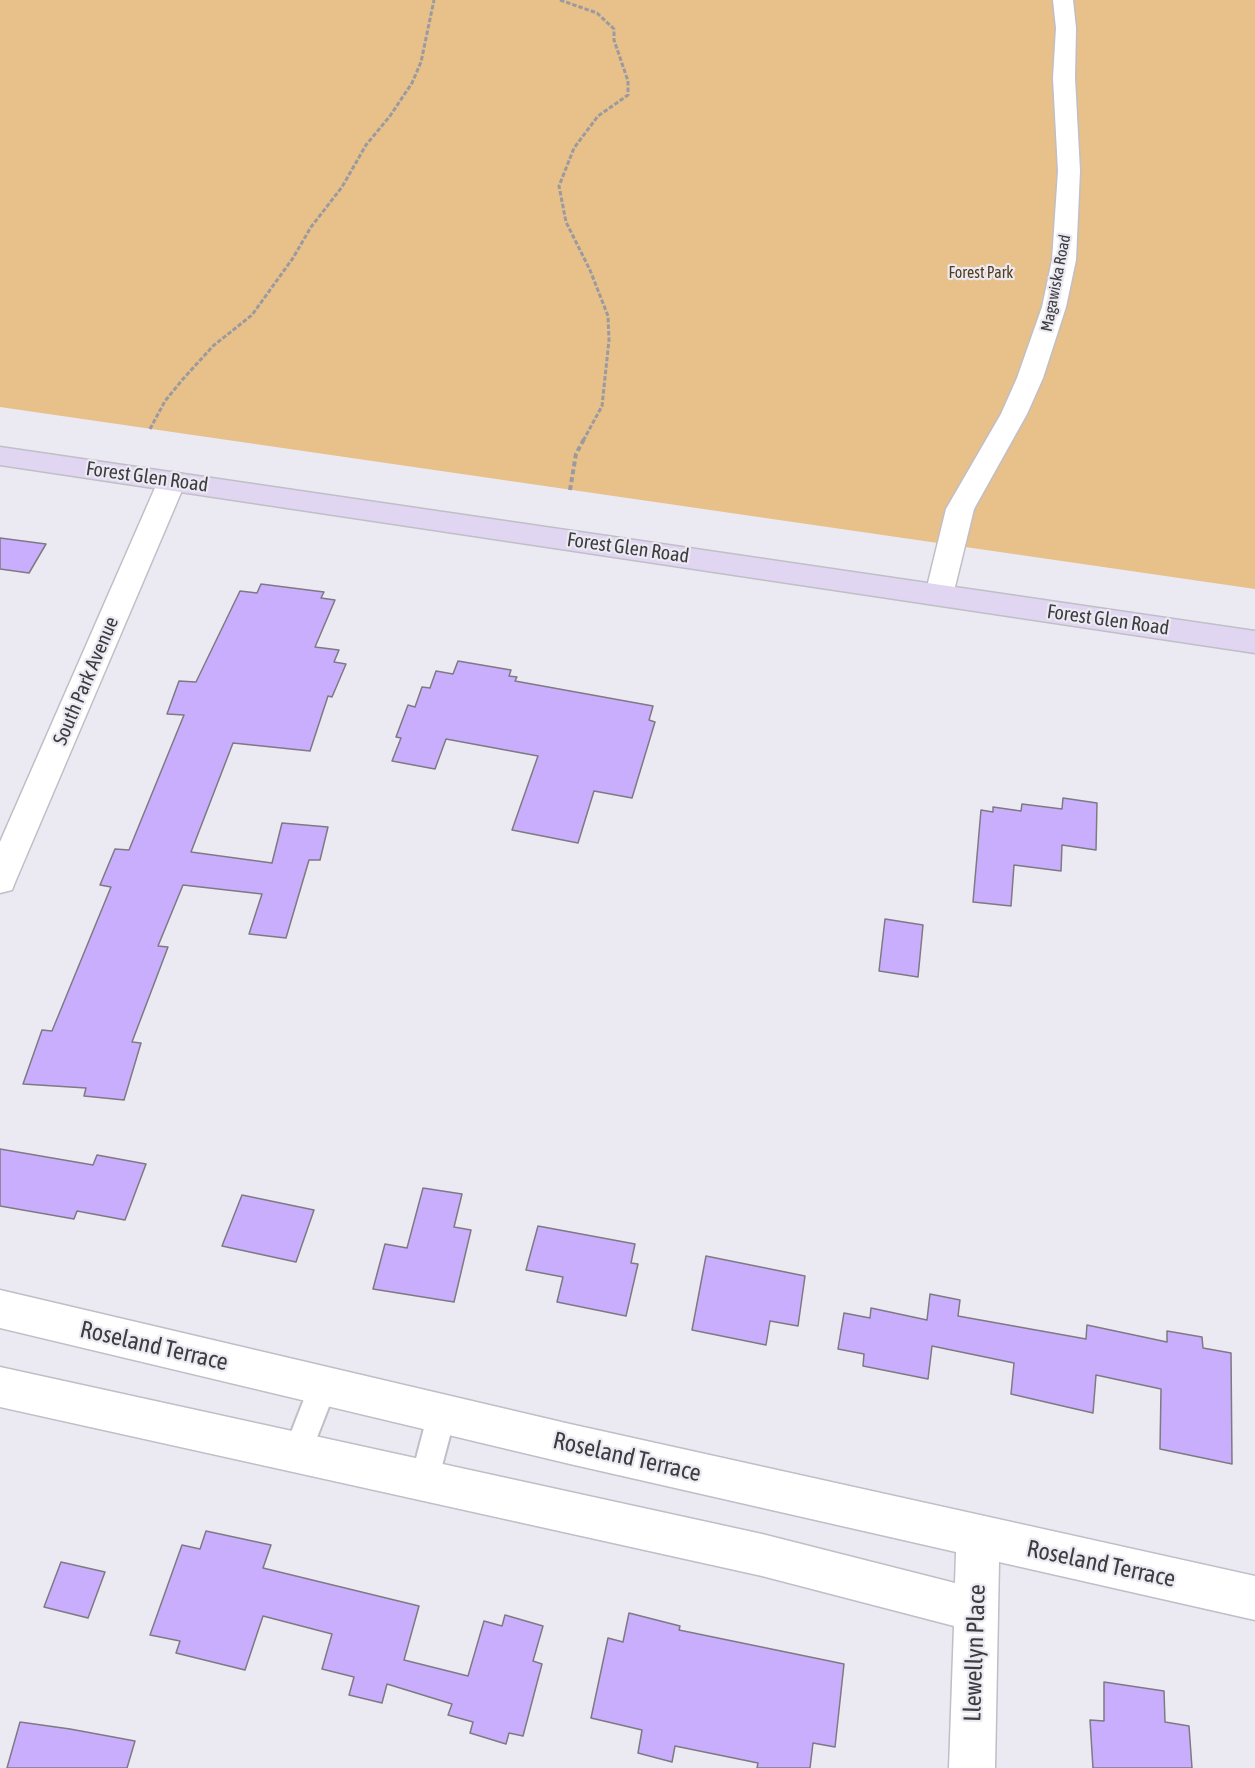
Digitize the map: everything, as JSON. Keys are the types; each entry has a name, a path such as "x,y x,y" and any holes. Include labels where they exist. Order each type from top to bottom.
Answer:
{"street":[{"name":"Magawiska Road","path":"939,596 960,509 1014,414 1030,378 1054,308 1064,260 1069,182 1064,78 1066,28 1063,0"},
{"name":"Forest Glen Road","path":"0,456 1255,642"},
{"name":"South Park Avenue","path":"0,880 172,481"},
{"name":"Roseland Terrace","path":"0,1309 978,1537 1255,1598"},
{"path":"0,1387 762,1555 976,1610"},
{"name":"Llewellyn Place","path":"972,1768 978,1537"}],"lane":[{"path":"297,1453 323,1386"},
{"path":"424,1481 442,1413"}],"path":[{"path":"150,429 165,401 183,379 213,346 252,315 293,258 311,226 342,187 366,145 390,116 412,83 421,62 434,0"},
{"path":"560,0 597,13 614,29 614,40 628,81 628,95 598,116 574,148 559,186 566,222 590,270 608,316 609,340 603,406 576,454 570,490"}],"green space":[{"name":"Forest Park","path":"0,0 1255,0 1255,589 0,407"}],"building":[{"path":"0,538 46,544 29,573 0,569"},
{"path":"261,584 324,592 321,598 335,600 315,647 339,650 334,662 346,664 332,697 328,696 310,751 233,743 191,852 272,863 282,823 328,827 320,860 309,860 286,938 249,934 262,894 183,885 158,946 168,947 132,1042 141,1043 124,1100 84,1096 86,1088 23,1084 42,1030 52,1031 111,887 100,885 115,849 129,850 184,715 167,714 179,681 196,682 240,591 257,593"},
{"path":"458,661 511,670 509,676 517,677 515,681 653,706 649,720 655,722 632,798 594,791 578,843 512,830 538,756 446,739 435,769 392,761 401,738 396,737 408,705 415,707 422,687 430,688 436,671 453,674"},
{"path":"1063,798 1097,803 1096,850 1062,845 1061,871 1014,865 1011,906 973,902 981,810 993,812 993,807 1021,811 1022,804 1062,809"},
{"path":"885,919 923,925 918,977 879,971"},
{"path":"0,1149 93,1165 97,1155 146,1164 125,1220 77,1211 74,1219 0,1206"},
{"path":"423,1188 462,1194 454,1227 471,1230 454,1302 373,1289 385,1244 407,1248"},
{"path":"242,1195 314,1210 296,1262 222,1246"},
{"path":"538,1226 635,1244 631,1263 638,1264 626,1316 557,1302 563,1277 526,1270"},
{"path":"706,1256 805,1276 798,1326 770,1321 766,1345 692,1330"},
{"path":"930,1294 960,1300 958,1316 1086,1339 1087,1325 1167,1342 1167,1331 1202,1337 1203,1348 1231,1353 1232,1464 1160,1449 1161,1389 1096,1375 1093,1413 1011,1394 1014,1363 932,1346 928,1379 863,1366 864,1354 838,1349 844,1313 870,1318 871,1308 927,1320"},
{"path":"206,1531 271,1545 263,1568 419,1606 404,1660 468,1676 484,1621 502,1626 505,1615 543,1626 533,1661 542,1664 523,1736 509,1733 506,1744 470,1733 473,1722 448,1715 452,1704 387,1684 382,1703 349,1695 354,1677 322,1669 332,1634 263,1616 245,1670 176,1653 180,1641 150,1635 182,1545 200,1549"},
{"path":"61,1562 105,1572 88,1618 44,1607"},
{"path":"629,1613 680,1626 679,1630 844,1664 835,1747 813,1743 810,1768 757,1768 758,1763 675,1746 672,1762 638,1753 642,1730 591,1718 608,1638 623,1642"},
{"path":"1104,1682 1164,1691 1165,1722 1189,1726 1192,1768 1093,1768 1090,1720 1104,1721"},
{"path":"20,1722 135,1741 127,1768 7,1768"}]}
